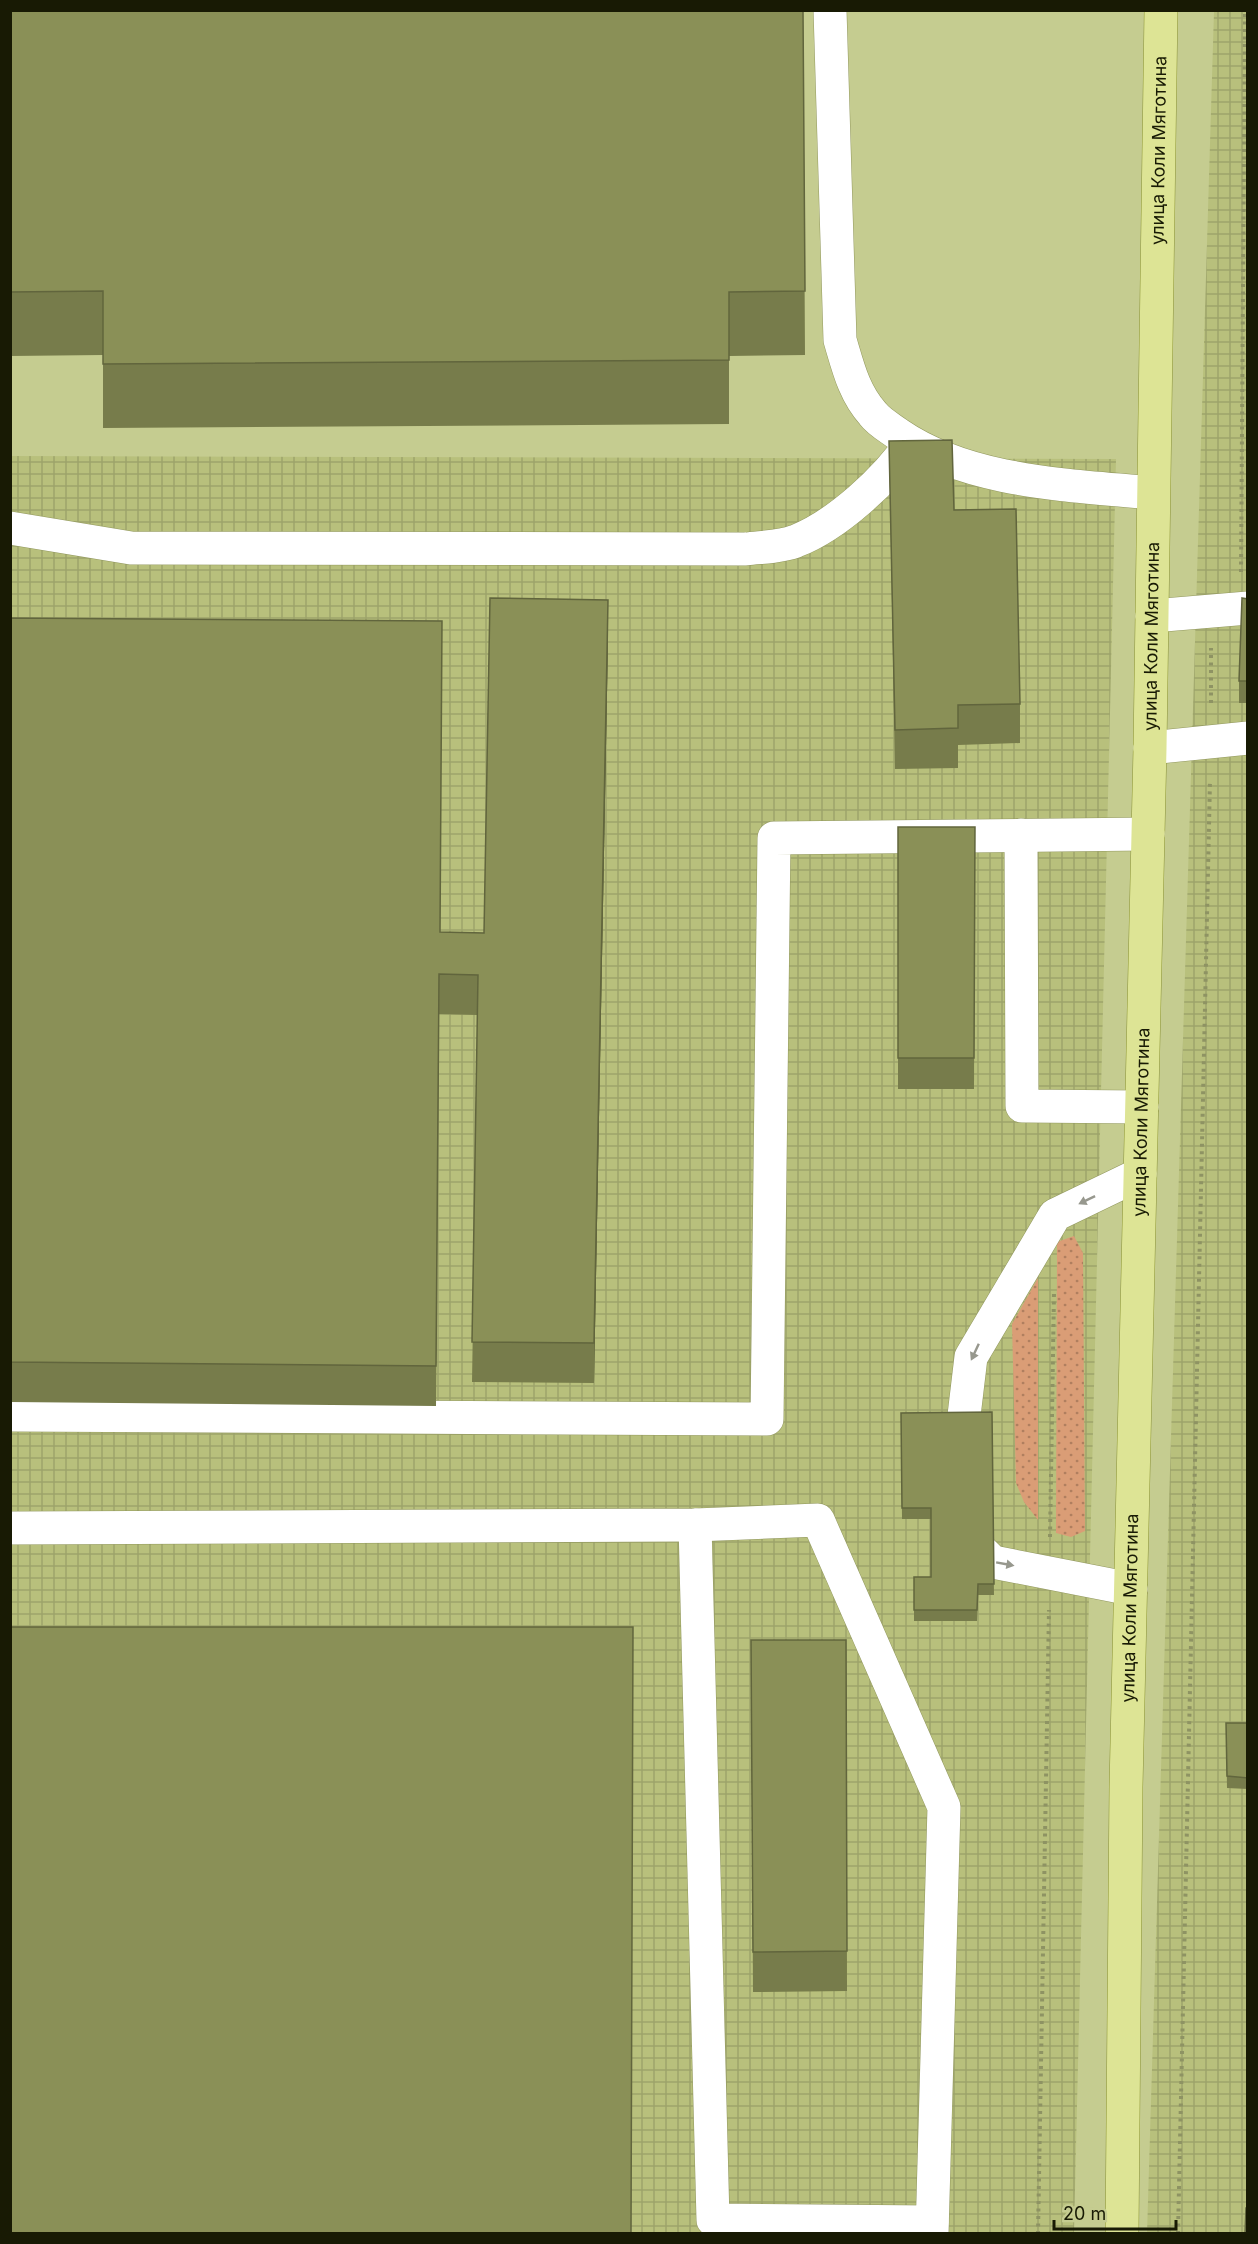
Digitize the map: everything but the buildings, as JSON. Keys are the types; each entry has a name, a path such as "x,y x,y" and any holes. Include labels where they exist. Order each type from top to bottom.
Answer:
{"main road":[{"name":"улица Коли Мяготина","path":"1122,2234 1126,1787 1150,748 1161,10"}],"lane":[{"path":"830,10 840,340 854,387 873,415 912,443 941,457 981,470 1045,483 1153,493"},
{"path":"10,528 131,548 746,549 795,542 836,518 898,463 912,443"},
{"path":"1152,616 1233,609"},
{"path":"1150,748 1248,738"},
{"path":"10,1415 767,1419 774,838 1148,834"},
{"path":"1021,835 1022,1106 1142,1107"},
{"path":"1131,1589 993,1562 961,1531 963,1424 971,1357 1055,1215 1140,1174"},
{"path":"10,1528 695,1525 818,1520 944,1807 932,2228 784,2227 713,2220 695,1525"}],"path":[{"path":"1178,2234 1211,741 1233,609 1245,10"},
{"path":"1038,2234 1054,1287"}],"shaded area":[{"path":"1247,10 1248,2233 1147,2234 1214,11"},
{"path":"11,456 1116,459 1074,2233 11,2234"},
{"path":"1074,1236 1083,1253 1085,1531 1071,1537 1056,1533 1057,1242"},
{"path":"1038,1278 1038,1520 1024,1502 1016,1483 1012,1324"}]}
